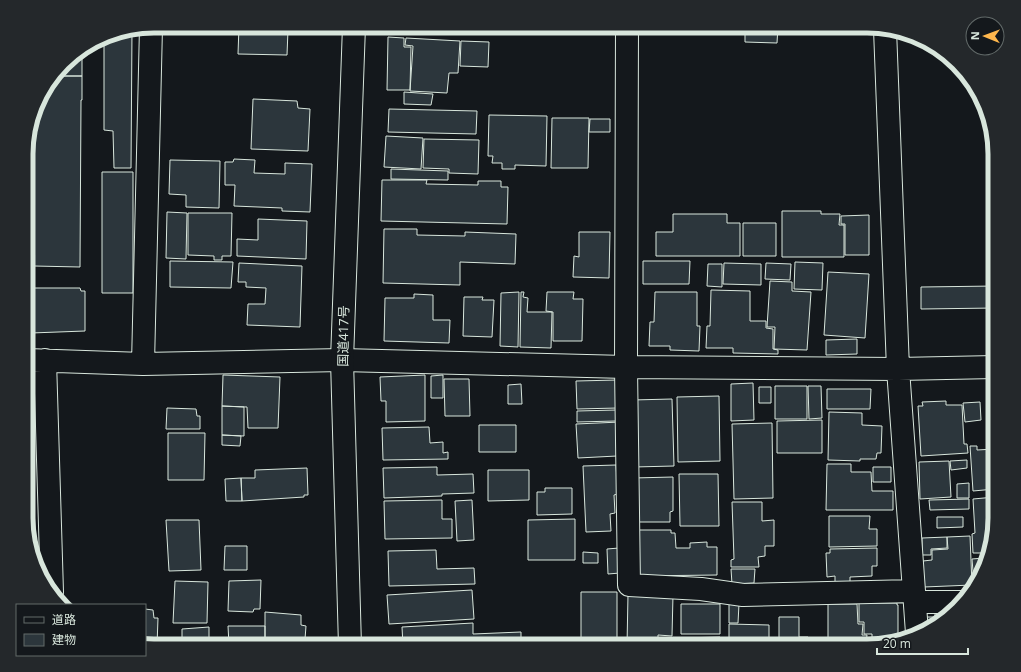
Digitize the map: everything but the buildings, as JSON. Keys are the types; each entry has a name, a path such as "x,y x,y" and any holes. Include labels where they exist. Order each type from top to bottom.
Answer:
{"main road":[{"path":"143,364 151,33"},
{"name":"国道417号","path":"350,639 342,360 354,33"},
{"path":"627,33 626,367 628,585 701,589 743,595 915,597 955,601"},
{"path":"885,34 898,368 917,628"},
{"path":"51,582 36,360 143,364 342,360 626,367 988,367"}]}
